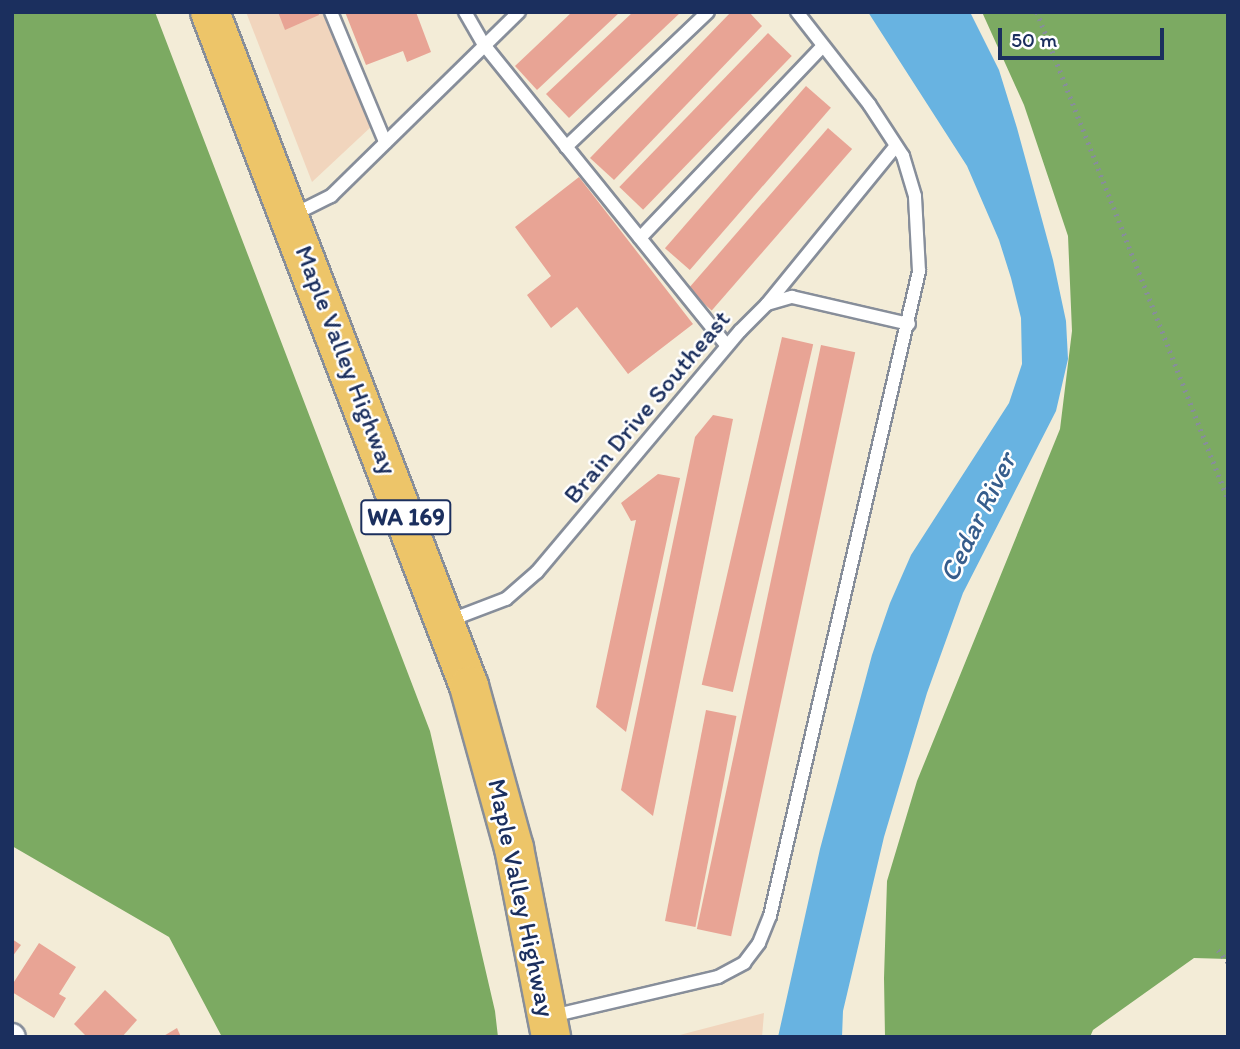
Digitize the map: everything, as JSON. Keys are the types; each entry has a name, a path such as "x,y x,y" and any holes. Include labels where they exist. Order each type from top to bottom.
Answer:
{"main road":[{"name":"Maple Valley Highway","path":"210,12 446,622 496,779 550,1027"}],"lane":[{"path":"331,12 385,142"},
{"path":"465,12 485,46 727,346"},
{"path":"291,217 331,196 519,12"},
{"path":"566,147 708,12"},
{"path":"550,1027 718,976 744,963 759,943 770,916 909,324 919,271 916,208 903,156 869,104 797,12"},
{"path":"640,238 823,46"},
{"path":"767,304 896,146"},
{"name":"Brain Drive Southeast","path":"446,622 506,599 537,572 727,346 767,304 792,297 909,324"}],"path":[{"path":"1037,12 1228,499"},
{"path":"1218,950 1228,962"}],"shaded area":[{"path":"246,12 326,12 373,125 312,182"},
{"path":"764,1013 762,1037 672,1037"}],"green space":[{"path":"12,12 155,12 430,731 495,1011 498,1037 222,1037 169,937 12,846"},
{"path":"982,12 1228,12 1228,959 1194,958 1093,1030 1090,1037 885,1037 887,881 917,781 1060,429 1072,331 1068,236 1024,105"}],"water":[{"name":"Cedar River","path":"868,12 970,12 999,70 1017,128 1053,260 1066,321 1068,359 1056,411 963,593 927,693 884,837 843,1011 842,1037 778,1037 820,849 872,655 890,603 911,555 1009,403 1022,364 1021,318 1011,278 999,240 967,166"}],"building":[{"path":"278,12 318,12 319,15 285,30"},
{"path":"345,12 416,12 431,52 407,62 403,51 366,65"},
{"path":"572,12 620,12 537,90 515,66"},
{"path":"633,12 681,12 569,118 546,94"},
{"path":"731,12 749,12 762,26 614,180 590,158"},
{"path":"768,33 792,56 643,210 619,187"},
{"path":"806,86 831,108 690,270 665,248"},
{"path":"828,128 852,149 712,311 688,290"},
{"path":"579,177 693,324 628,374 577,307 551,328 527,295 551,276 515,227"},
{"path":"782,337 813,344 733,692 702,685"},
{"path":"821,345 855,352 731,936 697,929"},
{"path":"713,415 733,419 653,816 621,790 695,437"},
{"path":"658,474 680,478 626,732 596,707 636,520 631,521 621,503"},
{"path":"706,710 736,716 695,927 665,921"},
{"path":"12,939 21,945 12,957"},
{"path":"39,943 76,967 59,994 66,998 54,1018 12,992 12,985"},
{"path":"105,990 137,1020 122,1037 87,1037 74,1024"},
{"path":"177,1028 181,1037 162,1037"}]}
